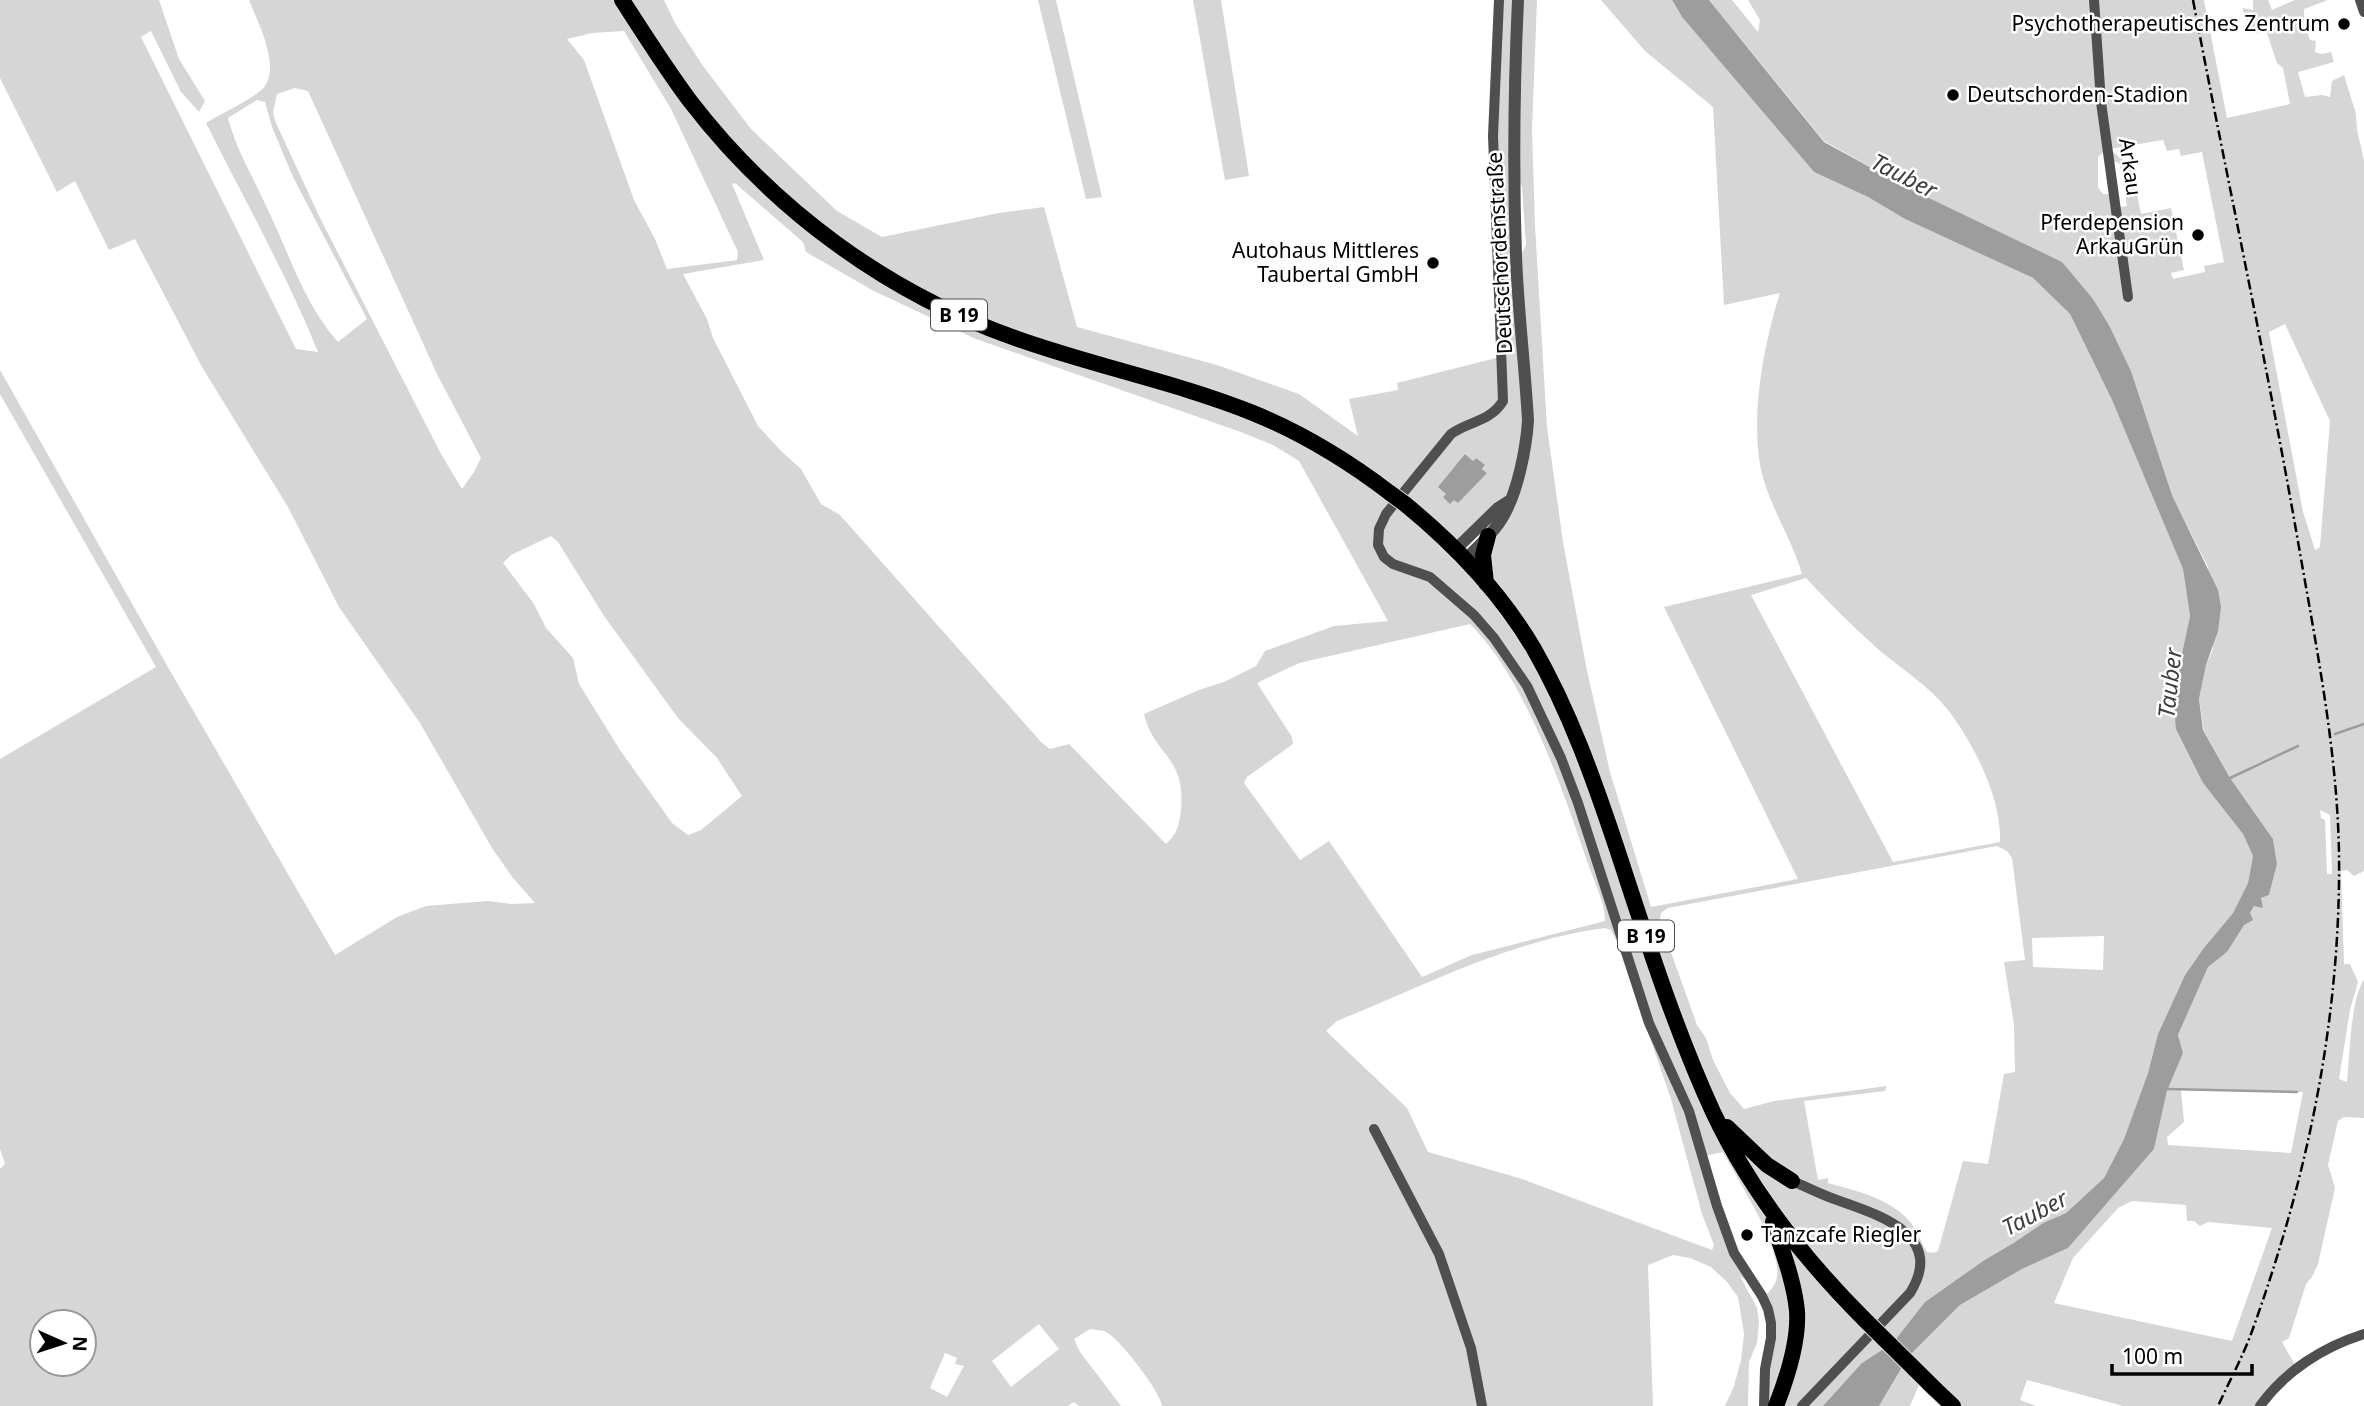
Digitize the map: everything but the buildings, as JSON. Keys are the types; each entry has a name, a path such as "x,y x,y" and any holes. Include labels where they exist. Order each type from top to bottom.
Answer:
{"main road":[{"name":"B 19","path":"622,0 690,100 746,166 815,228 863,262 942,308 1013,338 1252,413 1298,433 1405,504 1460,555 1514,618 1533,648 1571,723 1668,1000 1714,1114 1769,1209 1814,1267 1953,1406"},
{"path":"1486,583 1483,555 1488,536"},
{"path":"1714,1114 1767,1165 1792,1181"},
{"path":"1769,1209 1790,1272 1797,1312 1795,1336 1784,1385 1776,1406"}],"street":[{"path":"1499,0 1493,136 1503,401 1496,412 1484,420 1451,434 1386,514 1379,529 1378,545 1384,557 1394,564 1430,577 1474,615 1511,661 1543,715 1578,803 1649,1023 1689,1111 1734,1253 1762,1296 1771,1324 1765,1369 1764,1406"},
{"name":"Deutschordenstraße","path":"1460,555 1488,536 1505,515 1525,454 1528,421 1516,264 1514,185 1518,0"},
{"name":"Arkau","path":"2094,0 2101,103 2129,296"},
{"path":"2360,0 2364,12"},
{"path":"1460,555 1498,508 1509,501"},
{"path":"1374,1129 1444,1266 1471,1348 1482,1406"},
{"path":"1792,1181 1881,1215 1896,1224 1914,1244 1919,1260 1916,1283 1910,1293 1802,1406"},
{"path":"2260,1406 2273,1388 2294,1370 2342,1341 2364,1334"}],"shaded area":[{"path":"0,0 159,0 179,59 205,101 199,112 181,92 151,31 141,37 296,349 318,352 279,265 206,123 259,92 270,73 270,61 263,34 249,0 664,0 675,23 703,66 751,129 837,211 882,237 999,213 1044,207 1077,327 1217,365 1299,394 1358,436 1349,399 1398,390 1397,383 1500,357 1493,136 1499,0 1537,0 1532,130 1547,427 1563,542 1586,666 1610,772 1651,907 1798,879 1664,607 1802,574 1765,484 1757,439 1759,388 1780,293 1724,305 1713,107 1645,51 1601,0 1672,0 1682,17 1814,172 1868,197 1905,219 2033,278 2070,314 2112,400 2183,569 2190,616 2173,696 2203,783 2243,834 2253,856 2248,883 2233,913 2185,975 2158,1034 2148,1073 2124,1139 2104,1178 2066,1213 2043,1223 1925,1302 1859,1406 1764,1406 1771,1338 1766,1295 1776,1280 1777,1264 1766,1231 1723,1152 1704,1156 1734,1253 1758,1289 1740,1276 1757,1308 1759,1322 1757,1343 1749,1362 1748,1406 1725,1406 1741,1360 1744,1334 1738,1297 1711,1267 1690,1258 1673,1255 1648,1265 1653,1406 1162,1406 1147,1378 1120,1344 1106,1332 1090,1329 1074,1339 1080,1352 1121,1406 1079,1406 1074,1402 1068,1406 0,1406 0,1169 5,1164 0,1149 0,759 156,667 0,394 0,370 335,955 397,917 426,906 488,901 535,903 492,848 420,723 339,607 288,507 202,367 135,239 109,250 75,181 57,192 0,78","holes":["624,31 671,109 738,252 737,260 667,269 655,239 634,200 584,60 567,39 592,33","295,88 308,91 437,374 481,458 462,489 441,454 320,218 273,113 277,94","257,100 265,102 272,127 293,177 367,319 338,342 306,295 228,118","1515,171 1522,187 1526,245 1517,263","735,183 803,242 806,252 872,290 976,339 1273,445 1299,461 1388,621 1334,626 1265,651 1256,666 1224,682 1144,714 1155,739 1179,778 1181,810 1175,833 1166,844 1069,744 1050,749 1041,742 840,515 821,504 801,469 758,426 683,274 764,260 732,184","1465,454 1473,461 1475,458 1485,466 1482,469 1487,473 1450,503 1447,494","1509,503 1483,563 1455,549","551,536 558,542 604,616 678,718 717,758 742,796 701,830 688,835 672,823 620,750 579,684 573,658 546,628 534,604 503,563 511,555","1806,578 1869,641 1932,693 1958,724 1976,755 1996,808 2000,842 1893,862 1751,595","1470,624 1509,674 1541,737 1599,892 1605,921 1472,955 1422,977 1329,841 1300,860 1244,783 1247,777 1293,744 1292,737 1257,683 1299,663","1997,846 2007,851 2012,858 2025,960 2004,962 2014,1025 2015,1072 2004,1074 1988,1164 1963,1161 1938,1251 1927,1252 1911,1223 1884,1202 1828,1183 1828,1178 1818,1180 1804,1101 1885,1091 1887,1086 1774,1101 1744,1109 1730,1093 1713,1060 1706,1038 1697,1025 1667,941 1660,919 1661,913 1668,908","1605,928 1611,930 1671,1099 1702,1214 1714,1245 1712,1250 1519,1178 1428,1152 1407,1108 1326,1031 1337,1021 1435,979 1535,943 1569,934","2104,936 2103,970 2033,967 2032,938","1039,1324 1059,1349 1011,1387 992,1361","945,1353 957,1358 955,1364 964,1366 947,1397 930,1388"]},
{"path":"1038,0 1056,0 1102,197 1086,199"},
{"path":"1193,0 1221,0 1249,176 1225,180"},
{"path":"1672,0 1709,0 1824,142 1910,189 2062,262 2093,299 2131,371 2172,495 2218,590 2221,607 2218,631 2206,665 2199,699 2203,730 2230,778 2273,839 2277,864 2269,895 2261,898 2263,908 2254,906 2250,913 2253,920 2244,925 2227,952 2208,967 2178,1035 2183,1053 2167,1091 2154,1149 2068,1248 2022,1269 1960,1305 1908,1357 1879,1406 1823,1406 1862,1363 1893,1343 1925,1302 2043,1223 2066,1213 2104,1178 2124,1139 2148,1073 2158,1034 2185,975 2233,913 2248,883 2253,856 2243,834 2203,783 2176,729 2173,696 2190,616 2183,569 2112,400 2070,314 2033,278 1905,219 1868,197 1814,172 1682,17"},
{"path":"1709,0 1732,0 1758,32 1760,20 1748,0 2204,0 2227,118 2290,104 2283,68 2277,63 2266,30 2255,34 2251,31 2242,8 2253,10 2253,0 2268,0 2272,10 2295,0 2328,0 2304,9 2304,23 2310,40 2316,41 2315,52 2331,52 2334,62 2298,72 2305,97 2330,97 2332,81 2344,75 2356,114 2364,160 2364,871 2354,876 2347,870 2341,871 2344,964 2350,964 2358,982 2350,1010 2339,1079 2347,1082 2353,1014 2364,979 2364,1118 2344,1117 2338,1121 2328,1165 2335,1188 2318,1264 2306,1284 2289,1338 2282,1342 2297,1368 2260,1406 2123,1406 2027,1380 2020,1400 2036,1406 1953,1406 1934,1388 1929,1372 1919,1385 1910,1406 1879,1406 1908,1357 1960,1305 2022,1269 2068,1248 2154,1149 2167,1091 2183,1053 2178,1035 2208,967 2227,952 2254,906 2261,898 2269,895 2277,864 2273,839 2230,778 2204,731 2199,699 2206,665 2213,649 2208,567 2172,495 2131,371 2110,327 1910,189 1824,141","holes":["2163,140 2167,151 2179,149 2181,156 2202,152 2224,262 2204,266 2205,272 2173,279 2171,273 2184,270 2171,208 2141,214 2131,166 2109,149","2107,149 2109,159 2120,164 2127,206 2116,208 2110,194 2103,194 2098,187 2098,157","2285,324 2330,421 2320,547 2315,550 2303,512 2269,332","2320,810 2330,815 2332,874 2327,874 2325,820 2321,818","2181,1090 2303,1092 2291,1153 2168,1145 2167,1137 2184,1122","2132,1201 2186,1205 2187,1221 2194,1221 2200,1226 2208,1222 2272,1228 2232,1341 2054,1303 2073,1258 2118,1208"]},
{"path":"1465,454 1473,461 1476,458 1485,465 1482,469 1487,473 1458,503 1454,500 1450,504 1443,497 1446,494 1438,487"}],"waterway":[{"path":"2335,734 2364,724"},
{"path":"2228,779 2298,746"},
{"path":"2168,1089 2297,1092"}],"railway":[{"path":"2193,0 2275,414 2314,635 2333,758 2339,840 2337,940 2332,998 2314,1112 2302,1168 2270,1279 2247,1343 2218,1406"}],"place":[{"name":"Psychotherapeutisches Zentrum","path":"2344,24"},
{"name":"Deutschorden-Stadion","path":"1953,95"},
{"name":"Pferdepension ArkauGrün","path":"2198,235"},
{"name":"Autohaus Mittleres Taubertal GmbH","path":"1433,263"},
{"name":"Tanzcafe Riegler","path":"1747,1235"}],"water label":[{"name":"Tauber","path":"1904,176"},
{"name":"Tauber","path":"2170,683"},
{"name":"Tauber","path":"2035,1213"}]}
